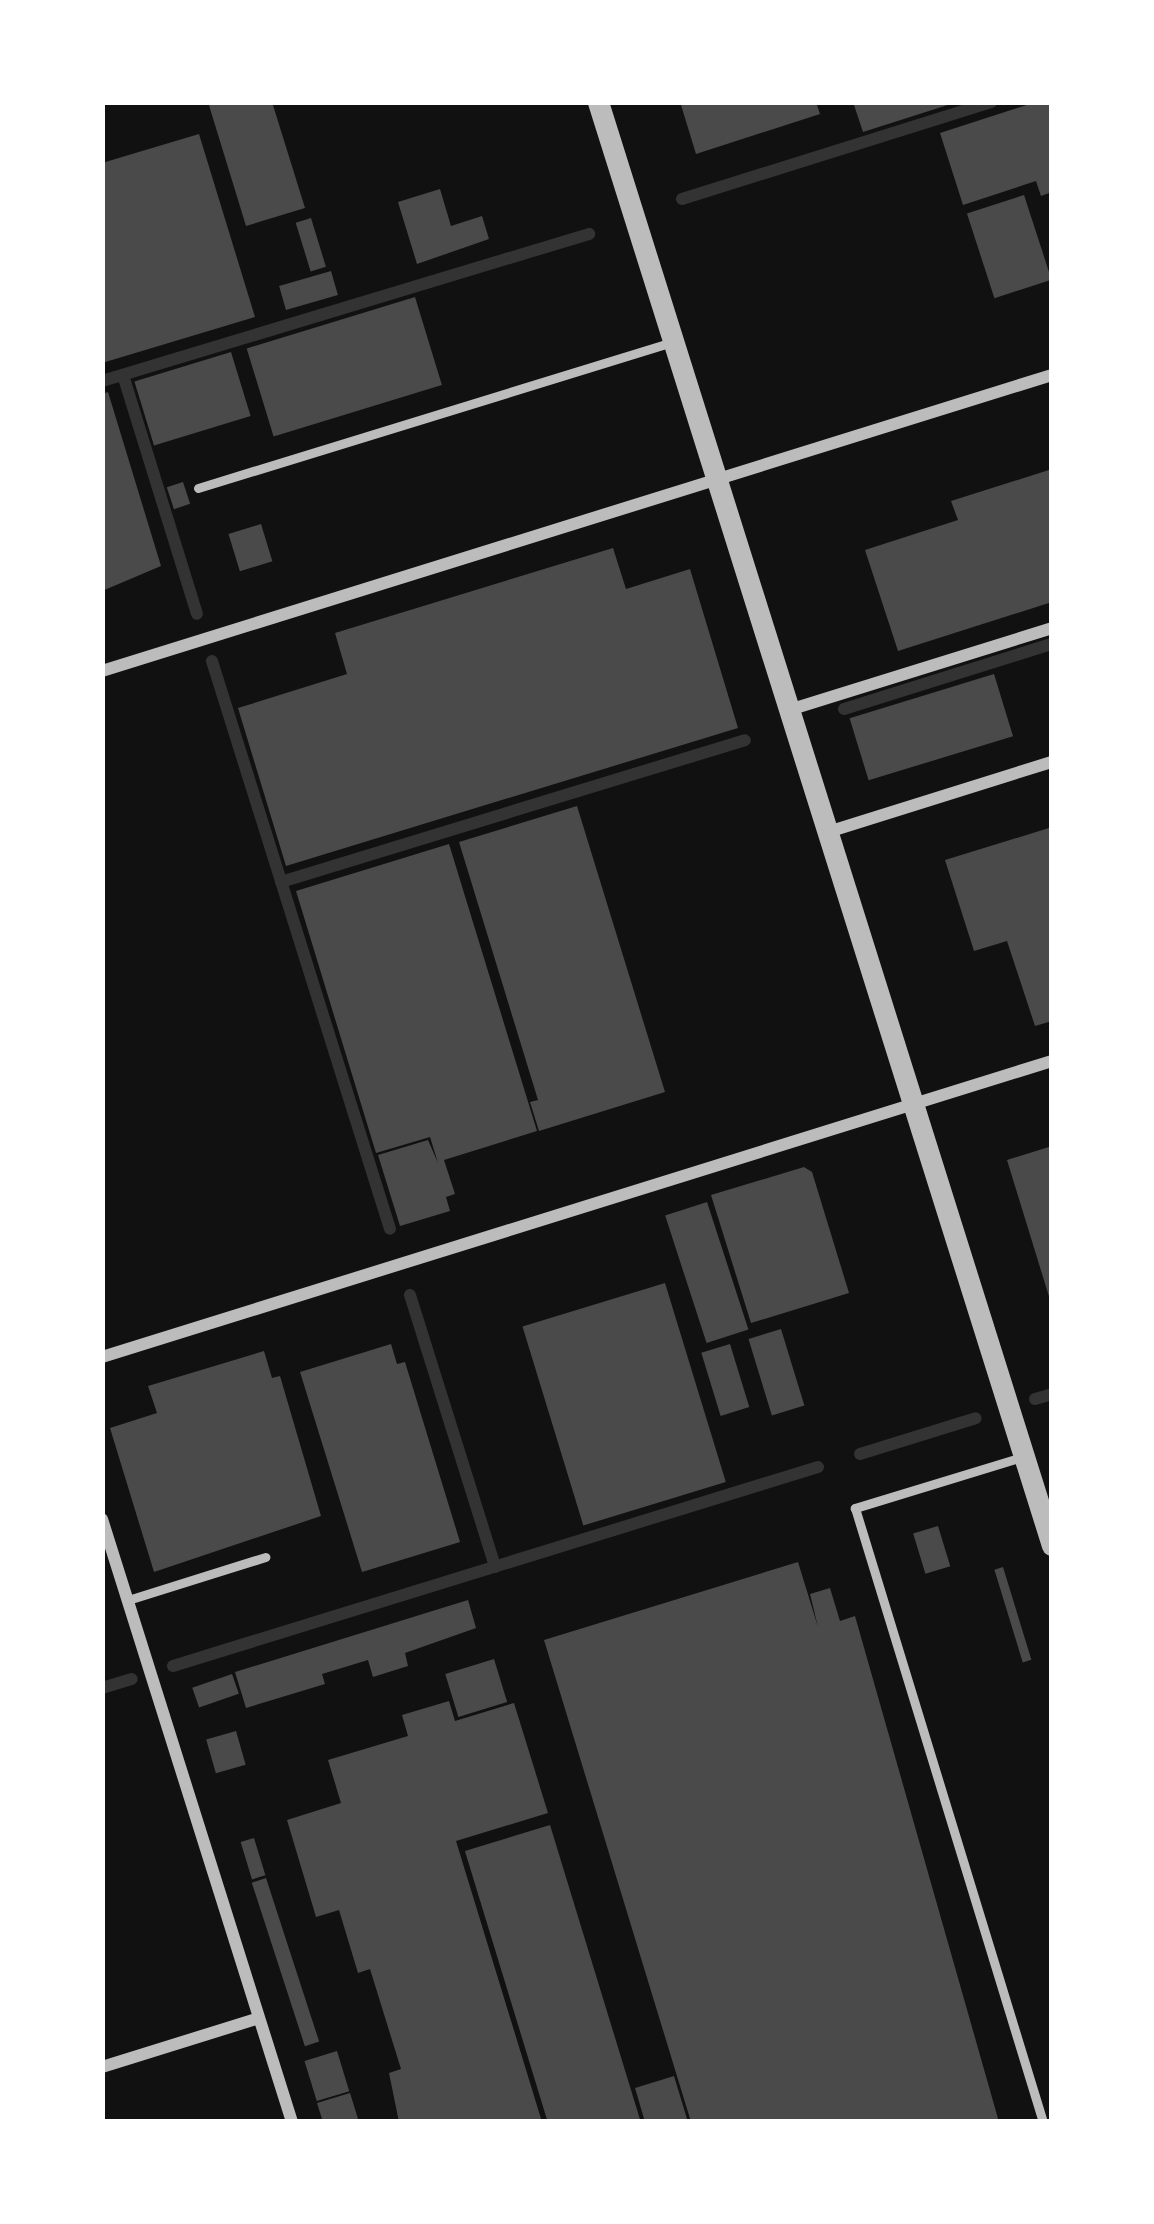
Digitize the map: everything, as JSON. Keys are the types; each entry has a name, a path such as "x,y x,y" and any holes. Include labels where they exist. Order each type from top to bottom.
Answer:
{"street":[{"path":"598,102 1052,1545"},
{"path":"102,671 1052,375"},
{"path":"789,710 1052,628"},
{"path":"828,832 1052,762"},
{"path":"102,1358 1052,1061"},
{"path":"102,1519 292,2122"},
{"path":"102,2067 259,2018"}],"lane":[{"path":"198,488 674,342"},
{"path":"1024,1456 855,1508 1043,2122"},
{"path":"128,1600 266,1557"}],"building":[{"path":"208,102 272,102 305,208 246,226"},
{"path":"816,102 820,114 696,154 681,105"},
{"path":"853,102 954,102 954,103 863,132"},
{"path":"1036,102 1052,102 1052,192 1041,196 1036,181 963,205 940,133"},
{"path":"199,134 255,317 102,363 102,163"},
{"path":"440,189 451,226 482,216 489,239 417,264 398,202"},
{"path":"1024,195 1052,280 994,298 967,214"},
{"path":"311,218 326,267 311,271 296,223"},
{"path":"331,271 338,295 286,310 279,286"},
{"path":"415,297 442,385 274,436 247,348"},
{"path":"231,352 251,416 154,446 134,382"},
{"path":"108,392 161,566 102,591 102,394"},
{"path":"1052,469 1052,602 898,651 865,550 958,520 951,501"},
{"path":"183,482 190,504 174,509 167,487"},
{"path":"261,524 272,561 240,571 228,534"},
{"path":"613,548 626,589 690,569 738,728 286,866 238,708 347,674 335,633"},
{"path":"994,674 1013,736 869,780 850,718"},
{"path":"577,806 665,1092 539,1131 530,1102 538,1100 459,842"},
{"path":"1049,828 1052,1021 1035,1026 1007,941 974,951 945,860"},
{"path":"449,844 537,1131 444,1160 455,1194 446,1197 450,1211 400,1226 378,1155 428,1140 438,1163 430,1137 376,1153 296,891"},
{"path":"1052,1146 1052,1302 1051,1303 1007,1160"},
{"path":"804,1167 812,1172 849,1293 751,1323 711,1195"},
{"path":"707,1202 748,1329 707,1343 665,1216"},
{"path":"665,1283 726,1482 583,1525 523,1327"},
{"path":"781,1329 804,1406 772,1415 748,1339"},
{"path":"391,1344 397,1364 405,1362 460,1542 362,1572 300,1372"},
{"path":"730,1344 749,1407 721,1416 701,1353"},
{"path":"264,1351 272,1378 280,1376 321,1516 154,1572 110,1428 157,1413 148,1386"},
{"path":"938,1526 950,1566 925,1574 913,1534"},
{"path":"798,1562 818,1627 810,1594 830,1588 840,1621 855,1616 999,2122 691,2122 544,1640"},
{"path":"1003,1567 1031,1660 1023,1662 994,1570"},
{"path":"468,1600 476,1628 405,1653 408,1666 373,1677 368,1660 322,1674 325,1684 246,1708 235,1672"},
{"path":"494,1659 507,1702 458,1717 445,1674"},
{"path":"232,1674 239,1694 199,1708 192,1688"},
{"path":"449,1701 455,1721 514,1703 548,1813 456,1841 542,2122 399,2122 389,2073 401,2069 370,1969 358,1973 339,1910 316,1917 287,1820 341,1803 328,1760 408,1736 402,1715"},
{"path":"236,1731 246,1765 216,1773 206,1740"},
{"path":"550,1825 641,2122 548,2122 465,1851"},
{"path":"254,1838 265,1875 252,1879 241,1842"},
{"path":"266,1878 319,2042 305,2046 252,1883"},
{"path":"337,2051 349,2091 317,2101 304,2061"},
{"path":"674,2076 688,2122 645,2122 635,2088"},
{"path":"350,2093 359,2122 323,2122 317,2103"}],"waterway":[{"path":"682,199 991,102"},
{"path":"102,381 589,234"},
{"path":"123,375 197,614"},
{"path":"844,709 1052,644"},
{"path":"212,661 390,1229"},
{"path":"281,882 745,740"},
{"path":"410,1295 495,1567"},
{"path":"1035,1399 1052,1394"},
{"path":"860,1454 976,1418"},
{"path":"173,1666 818,1467"},
{"path":"102,1688 132,1679"}]}
